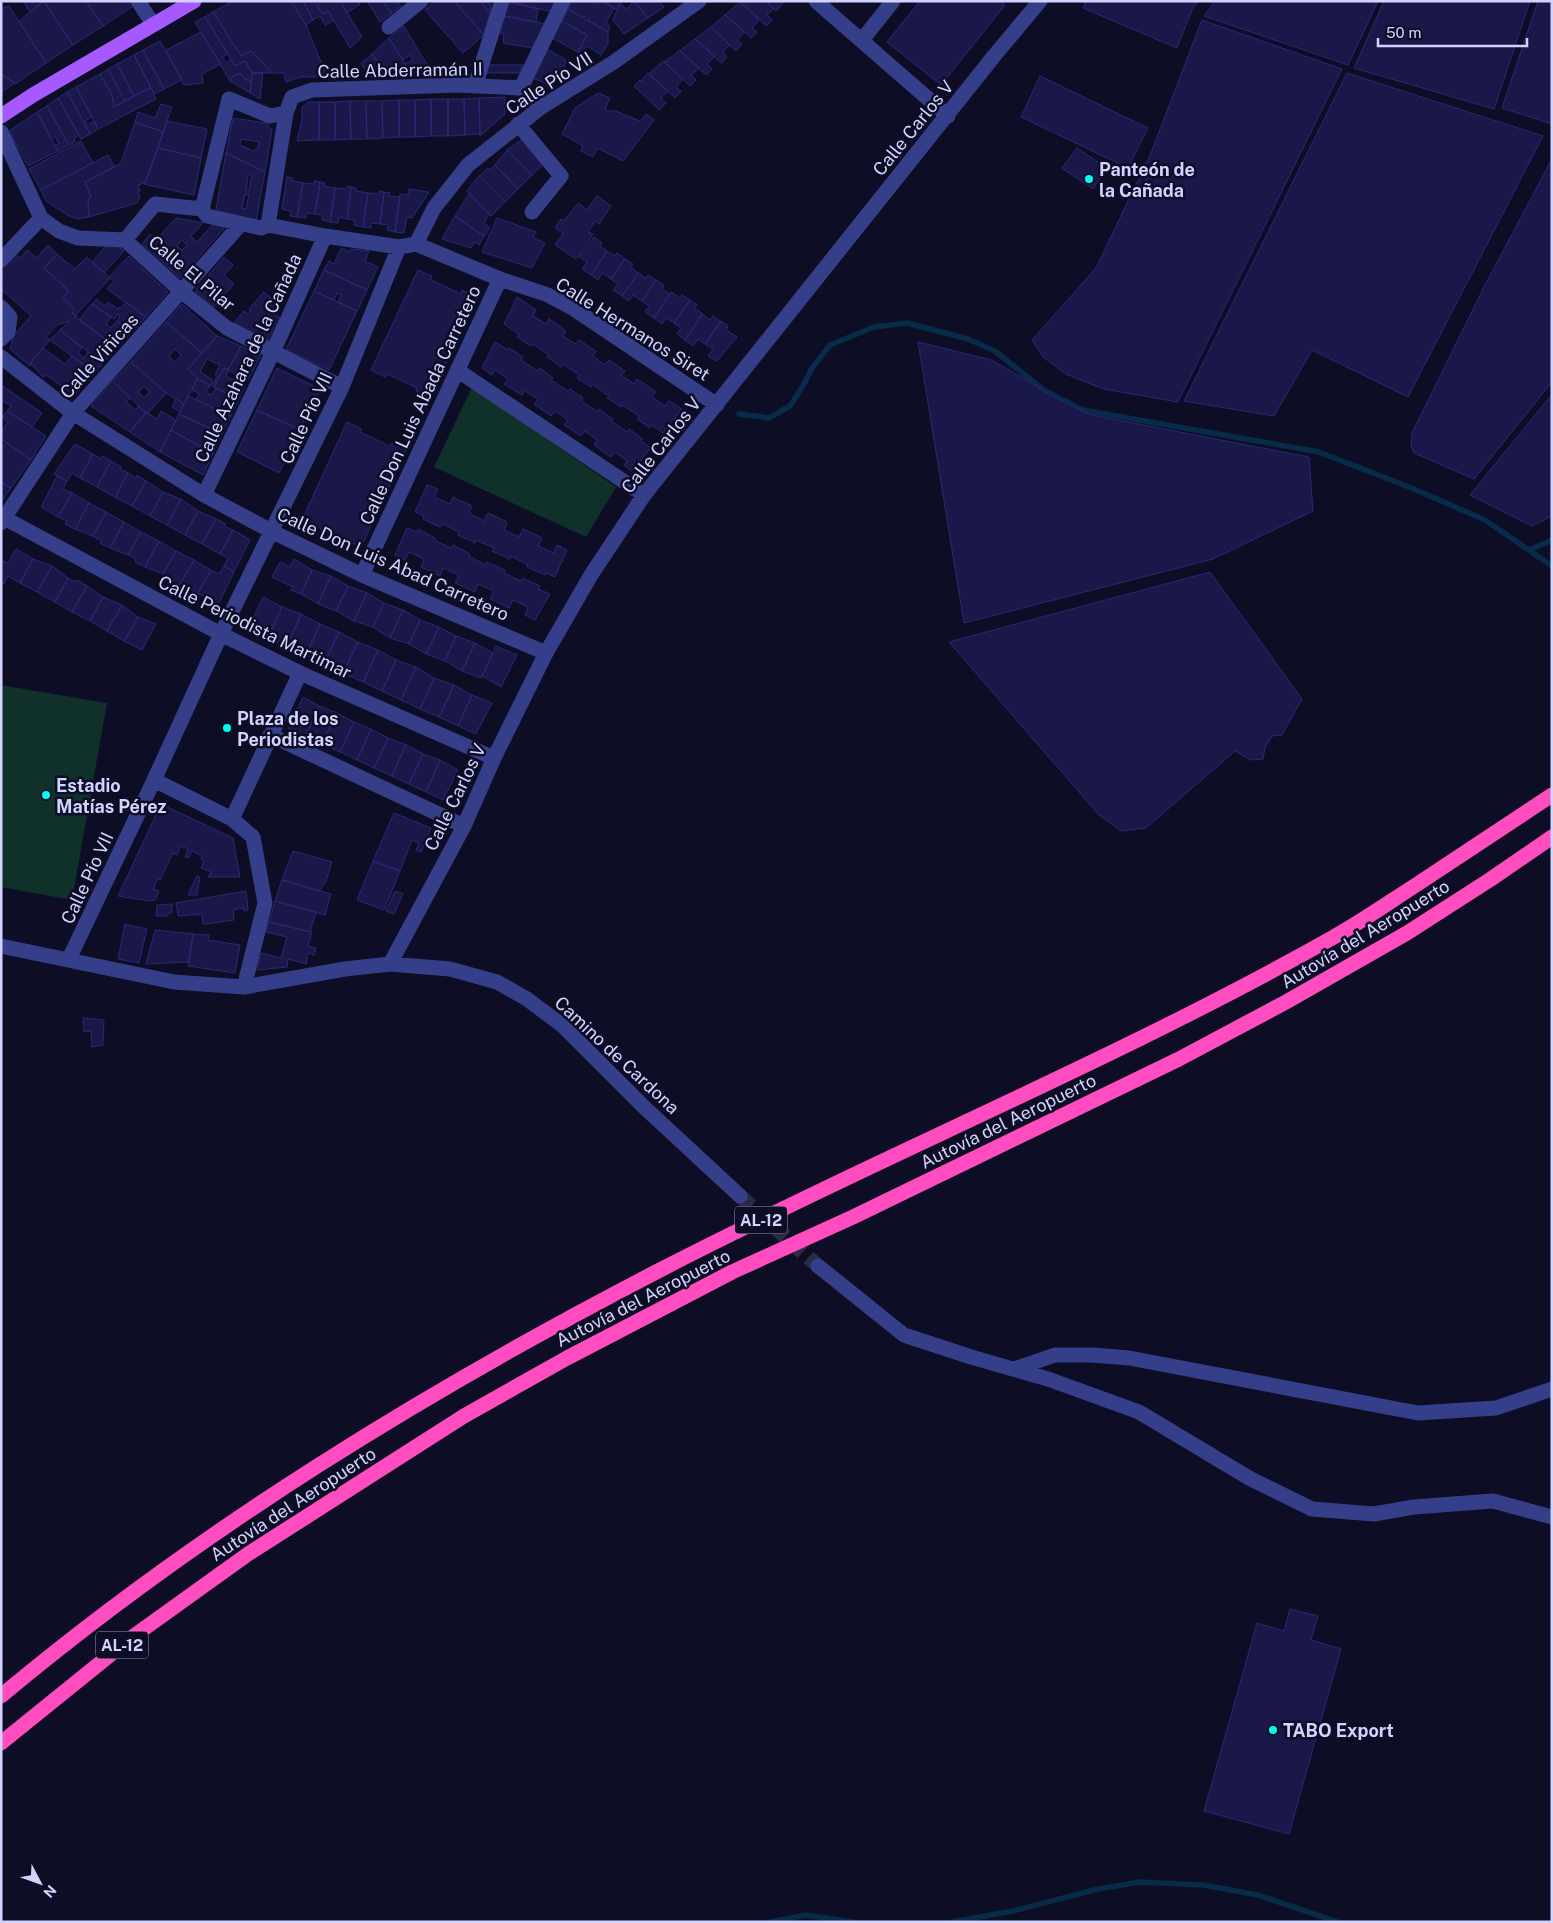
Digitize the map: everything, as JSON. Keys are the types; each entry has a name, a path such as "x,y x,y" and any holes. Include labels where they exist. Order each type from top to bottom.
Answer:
{"highway":[{"name":"Autovía del Aeropuerto","path":"1,1696 56,1650 259,1504 421,1402 546,1331 669,1266 952,1128 1098,1060 1220,998 1335,936 1552,796"},
{"name":"Autovía del Aeropuerto","path":"1,1743 131,1638 248,1554 464,1416 567,1358 732,1272 1179,1059 1286,1002 1407,933 1492,879 1552,837"}],"main road":[{"path":"1,116 27,98 194,1"}],"street":[{"path":"138,1 153,24"},
{"path":"389,27 421,1"},
{"path":"475,86 502,1"},
{"path":"540,108 521,88 563,1"},
{"name":"Calle Pío VII","path":"416,244 434,208 468,165 540,108 614,62 699,1"},
{"path":"816,1 948,116"},
{"path":"862,40 893,1"},
{"name":"Calle Carlos V","path":"390,964 464,826 494,758 546,653 591,575 644,495 1040,1"},
{"name":"Calle Abderramán II","path":"268,225 286,112 292,97 312,90 458,85 521,88"},
{"path":"202,209 229,99 270,116 286,112"},
{"path":"518,124 561,176 532,212"},
{"path":"1,132 41,218 68,235 78,238 125,240 155,204 202,209 207,216 240,225 261,228 268,225 399,247 416,244"},
{"path":"1,260 41,218"},
{"name":"Calle Viñicas","path":"3,520 73,413 240,225"},
{"name":"Calle Azahara de la Cañada","path":"204,495 273,352 325,236"},
{"name":"Calle El Pilar","path":"125,240 182,292 228,328 342,387"},
{"name":"Calle Hermanos Siret","path":"416,244 500,279 548,295 574,309 717,404"},
{"name":"Calle Pío VII","path":"69,959 221,634 273,532 342,387 399,247"},
{"name":"Calle Don Luis Abada Carretero","path":"362,575 500,279"},
{"path":"1,306 10,317 8,332 1,339"},
{"name":"Calle Don Luis Abad Carretero","path":"1,357 73,413 204,495 273,532 362,575 546,653"},
{"path":"458,370 644,495"},
{"name":"Calle Periodista Martimar","path":"3,520 221,634 300,673 494,758"},
{"path":"232,819 300,673"},
{"path":"270,734 464,826"},
{"path":"154,780 232,819 253,837 265,903 244,987"},
{"name":"Camino de Cardona","path":"1,946 174,982 244,987 344,969 390,964 450,969 497,982 528,999 563,1026 645,1108 740,1196"},
{"path":"818,1266 904,1334 1048,1379 1139,1412 1249,1478 1312,1509 1374,1514 1414,1507 1493,1501 1552,1517"},
{"path":"1014,1369 1055,1356 1092,1355 1129,1358 1418,1413 1496,1408 1552,1389"}],"green space":[{"path":"472,387 616,487 586,537 434,467"},
{"name":"Estadio Matías Pérez","path":"1,685 107,703 72,900 1,887"}],"building":[{"path":"23,1 44,1 30,12"},
{"path":"44,1 73,45 46,63 19,21"},
{"path":"44,1 86,1 103,26 73,45"},
{"path":"86,1 130,1 133,6 103,26"},
{"path":"233,1 291,1 306,25 327,77 300,77 286,82 284,73 272,73 251,51 241,56 213,12"},
{"path":"291,1 303,1 313,20 306,25"},
{"path":"303,1 315,1 322,14 328,11 334,20 325,25 320,16 313,20"},
{"path":"324,1 340,1 362,37 350,48 328,11 322,14 317,5"},
{"path":"340,1 359,1 360,4 347,13"},
{"path":"367,1 382,1 392,13 380,22"},
{"path":"382,1 397,1 401,6 392,13"},
{"path":"435,1 454,1 484,35 463,53 425,10"},
{"path":"454,1 480,1 490,13 484,35"},
{"path":"480,1 488,1 491,5 490,13"},
{"path":"508,1 558,1 552,12"},
{"path":"572,1 592,1 597,4 598,1 602,1 614,8 606,23 610,26 608,32 588,20 589,18 586,16 584,18 568,9"},
{"path":"602,1 621,1 617,10"},
{"path":"634,1 659,1 664,7 648,18"},
{"path":"741,1 766,1 774,9 767,15 772,20 766,26"},
{"path":"766,1 782,1 783,3 776,11"},
{"path":"920,1 1000,1 1005,5 941,85 887,42"},
{"path":"1086,1 1198,1 1192,10 1177,48 1083,8"},
{"path":"1215,1 1378,1 1348,65 1204,16"},
{"path":"1384,1 1530,1 1494,109 1354,68"},
{"path":"1538,1 1552,1 1552,124 1502,108"},
{"path":"508,2 538,9 536,22 504,16"},
{"path":"634,2 648,18 624,34 613,20 620,3 626,9"},
{"path":"740,2 759,20 752,28 757,32 751,38 725,15"},
{"path":"9,6 46,63 15,84 1,74 1,9"},
{"path":"568,9 608,32 608,44 601,55 587,46 582,54 578,52 587,35 562,21"},
{"path":"213,12 241,56 251,51 272,73 252,73 245,61 235,66 205,17"},
{"path":"725,15 745,32 737,40 742,44 736,51 711,27"},
{"path":"504,16 546,24 532,48 503,43 504,34 499,33"},
{"path":"205,17 228,54 222,57 226,63 231,59 235,66 245,61 252,73 251,81 245,79 241,74 234,75 230,81 195,22"},
{"path":"1202,20 1342,69 1178,402 1103,389 1066,374 1043,357 1032,340 1096,268 1151,153"},
{"path":"562,21 587,35 578,52 552,38"},
{"path":"404,26 434,75 412,75 405,64 413,60 410,55 403,60 389,38"},
{"path":"711,27 730,45 723,52 727,57 721,63 695,39"},
{"path":"201,32 221,64 202,74 203,83 184,85 166,50"},
{"path":"389,38 412,75 401,75 396,67 385,74 372,54"},
{"path":"695,39 715,56 707,64 712,69 706,75 680,51"},
{"path":"160,41 182,80 164,89 143,50"},
{"path":"547,49 566,60 563,71 545,83 532,78"},
{"path":"143,50 164,89 154,94 134,55"},
{"path":"679,50 699,68 691,75 696,80 690,86 664,62 670,57 672,58"},
{"path":"372,54 386,75 369,77 361,63"},
{"path":"134,55 151,87 134,96 117,64"},
{"path":"663,61 683,79 676,87 681,91 675,98 649,74"},
{"path":"117,64 134,96 125,101 108,69"},
{"path":"484,65 523,65 519,73 482,73"},
{"path":"108,69 125,101 114,107 112,95 100,74"},
{"path":"252,73 263,73 260,99 250,93"},
{"path":"648,73 668,91 661,98 666,103 659,110 634,86"},
{"path":"1347,73 1543,136 1408,397 1312,350 1274,416 1184,401"},
{"path":"1,74 15,83 1,92"},
{"path":"100,74 112,95 114,107 151,87 156,99 98,129 76,87"},
{"path":"241,74 245,79 251,81 250,93 230,81 234,75"},
{"path":"1040,76 1148,128 1128,168 1021,117"},
{"path":"76,87 92,117 85,121 87,125 94,121 98,129 90,134 67,92"},
{"path":"67,92 90,134 81,139 58,98"},
{"path":"598,93 610,98 605,109 612,112 613,110 640,121 646,114 654,120 623,161 597,148 593,157 581,151 583,146 562,134 575,108"},
{"path":"505,97 505,114 480,136 479,98"},
{"path":"58,98 79,135 74,138 75,142 69,145 47,106"},
{"path":"479,98 480,134 465,135 464,99"},
{"path":"431,99 431,136 415,137 415,100"},
{"path":"431,99 448,99 448,136 431,136"},
{"path":"448,99 464,99 465,135 448,136"},
{"path":"399,100 399,137 383,138 382,101"},
{"path":"399,100 415,100 415,137 399,137"},
{"path":"350,101 351,139 335,140 335,102"},
{"path":"350,101 366,101 367,139 351,139"},
{"path":"366,101 382,101 383,138 367,139"},
{"path":"308,102 319,102 319,140 297,141 302,119 302,107"},
{"path":"319,102 335,102 335,140 319,140"},
{"path":"161,104 172,107 163,132 135,122 138,112 155,118"},
{"path":"47,106 69,145 58,151 55,146 59,144 55,136 51,139 37,112"},
{"path":"37,112 58,151 28,166 9,131"},
{"path":"233,118 266,123 272,130 265,172 226,153","holes":["241,139 259,142 257,149 253,151 240,145"]},
{"path":"167,121 207,129 201,158 158,148"},
{"path":"135,122 163,132 148,177 145,183 138,185 140,197 137,203 89,217 88,199 91,197 85,182 121,163"},
{"path":"525,137 546,162 532,175 507,150"},
{"path":"81,141 93,163 41,190 29,169"},
{"path":"158,148 201,158 194,195 144,184"},
{"name":"Panteón de la Cañada","path":"1077,148 1107,168 1093,189 1062,168"},
{"path":"507,150 532,175 518,189 495,165"},
{"path":"226,153 265,172 255,226 215,215","holes":["248,174 252,175 249,190 246,190","245,194 249,195 246,209 242,208"]},
{"path":"108,155 115,167 85,182 91,197 88,199 89,217 77,219 46,201 41,190"},
{"path":"1552,159 1552,382 1474,479 1414,453 1411,447 1412,433 1485,285"},
{"path":"495,165 518,189 505,202 479,176"},
{"path":"479,176 505,202 491,216 467,191"},
{"path":"287,177 292,178 292,181 303,183 297,217 290,216 291,211 282,209"},
{"path":"314,181 320,182 315,214 306,213 306,218 297,217 303,183 314,184"},
{"path":"320,182 325,183 324,186 335,188 330,222 322,220 322,215 315,214"},
{"path":"347,186 351,187 347,219 339,217 338,223 330,222 335,188 346,189"},
{"path":"351,187 356,188 356,191 368,193 363,227 354,225 355,220 347,219"},
{"path":"409,189 429,192 412,218 407,217 404,233 395,232 400,194 408,195"},
{"path":"379,191 384,192 380,224 371,223 371,228 363,227 368,193 379,194"},
{"path":"384,192 390,193 389,196 400,197 395,232 387,230 388,225 380,224"},
{"path":"469,194 489,214 484,223 490,228 484,236 455,216"},
{"path":"597,196 611,206 599,224 595,221 588,232 593,234 576,259 555,245 563,233 555,228 561,219 564,221 578,203 587,210"},
{"path":"455,216 484,236 479,245 475,242 471,248 442,239"},
{"path":"176,218 203,223 191,236 197,242 214,223 227,225 188,269 156,240","holes":["182,240 187,245 182,251 177,246"]},
{"path":"497,218 536,232 533,237 545,243 532,268 482,252"},
{"path":"150,234 188,269 180,278 142,244"},
{"path":"594,237 602,243 600,246 607,251 591,275 582,269 587,262 579,257"},
{"path":"111,240 124,251 104,273 92,262"},
{"path":"48,245 57,254 44,268 69,291 63,298 74,308 73,314 67,322 57,325 46,337 50,340 33,359 30,366 10,349 14,335 31,316 1,289 1,278 3,275 1,274 1,267 14,253 20,258 27,250 37,258"},
{"path":"341,248 349,252 351,249 369,251 365,261 378,267 367,290 324,270 329,261 334,264"},
{"path":"607,251 615,256 617,253 625,259 611,279 602,273 598,280 591,275"},
{"path":"57,254 75,269 87,257 110,278 75,316 73,314 74,308 63,298 69,291 44,268"},
{"path":"129,256 168,292 146,317 107,289 114,281 109,277"},
{"path":"224,257 233,265 224,275 234,284 213,308 195,291"},
{"path":"625,259 633,264 631,267 638,273 622,296 613,290 618,284 611,279"},
{"path":"324,270 367,290 357,311 338,302 341,295 337,293 334,300 314,291"},
{"path":"418,270 432,276 431,280 461,294 462,290 477,297 430,398 416,391 417,388 394,377 387,374 385,377 371,370"},
{"path":"638,273 646,278 648,275 656,280 642,301 633,295 629,301 622,296"},
{"path":"656,280 664,285 662,289 670,294 654,318 645,312 649,306 642,301"},
{"path":"314,291 357,311 329,370 286,350"},
{"path":"264,292 278,304 272,311 280,318 270,341 234,323 244,311 247,314 251,310 249,309"},
{"path":"671,292 680,298 682,295 690,300 674,323 666,318 662,324 654,318"},
{"path":"517,297 536,310 533,316 546,324 549,319 566,331 563,336 575,344 579,340 596,351 593,356 605,365 609,360 625,371 621,375 634,384 637,379 656,392 652,397 665,406 669,401 682,409 663,433 652,425 650,428 637,419 639,416 607,398 609,396 592,384 591,387 577,378 579,375 563,364 561,367 547,357 549,355 533,344 531,346 517,337 519,334 504,324"},
{"path":"97,299 105,306 108,302 118,309 126,302 146,317 132,332 117,321 120,316 118,314 114,319 92,304"},
{"path":"690,300 697,305 694,308 703,314 685,340 677,334 681,328 674,323"},
{"path":"92,304 111,317 106,324 111,328 117,321 132,332 117,348 79,320"},
{"path":"182,304 217,336 202,353 166,322"},
{"path":"702,314 710,320 713,316 721,322 705,344 698,339 693,346 685,340"},
{"path":"75,316 117,348 103,363 60,330"},
{"path":"721,321 728,326 726,330 737,337 717,361 708,356 713,349 705,344"},
{"path":"166,322 202,353 188,369 198,378 184,404 166,393 131,362","holes":["175,349 181,355 175,362 169,356"]},
{"path":"60,330 82,348 78,353 84,358 88,352 103,363 95,373 50,340"},
{"path":"217,336 241,346 228,370 224,368 214,387 197,379 188,369","holes":["207,359 220,365 215,375 217,376 214,383 212,382 213,380 200,372"]},
{"path":"495,342 523,357 521,360 538,371 540,368 553,378 551,380 568,391 570,389 583,398 581,401 598,412 599,409 613,419 611,421 627,432 629,429 643,439 641,441 651,448 632,471 624,465 627,461 615,452 611,457 594,445 597,440 585,431 581,436 564,425 568,420 555,411 551,416 534,404 538,399 525,391 522,395 504,384 508,379 495,370 492,375 482,368"},
{"path":"918,342 991,360 1046,393 1086,413 1309,457 1313,511 1213,559 964,623"},
{"path":"241,346 261,355 248,380 228,370"},
{"path":"43,348 65,364 72,356 95,373 74,395 46,375 43,377 30,363"},
{"path":"131,362 166,393 147,414 113,381","holes":["144,386 150,392 144,398 138,392"]},
{"path":"224,368 228,370 226,376 245,386 239,399 214,387"},
{"path":"277,368 320,389 300,430 257,410"},
{"path":"197,379 210,385 206,392 212,395 216,388 239,399 231,416 196,400 199,393 192,390"},
{"path":"113,381 130,398 126,402 135,410 139,406 146,412 130,432 91,406"},
{"path":"1,385 42,413 32,427 7,411 11,406 3,401 1,402"},
{"path":"1552,394 1552,516 1532,526 1470,495"},
{"path":"188,396 231,416 222,434 179,414"},
{"path":"176,399 184,404 180,412 172,407"},
{"path":"257,410 300,430 279,473 237,452"},
{"path":"7,411 46,436 31,460 1,439 1,432 8,422 2,418"},
{"path":"161,411 176,420 160,452 130,432 146,412 157,419"},
{"path":"179,414 222,434 213,454 171,430"},
{"path":"347,422 362,429 360,432 390,446 392,443 407,449 361,547 302,520"},
{"path":"171,430 213,454 203,475 160,452"},
{"path":"6,442 31,460 11,488 1,482 1,449"},
{"path":"75,444 93,454 80,478 72,473 67,481 54,474"},
{"path":"93,454 101,459 102,456 111,461 97,487 80,478"},
{"path":"111,461 128,473 115,497 97,487"},
{"path":"128,473 136,478 137,475 146,481 132,506 115,497"},
{"path":"57,476 67,481 63,489 72,493 58,517 41,507"},
{"path":"146,481 163,492 150,516 132,506"},
{"path":"1,482 11,488 1,502"},
{"path":"427,485 438,489 434,497 450,504 453,497 472,506 469,513 484,521 488,513 507,522 504,530 519,537 523,529 542,538 538,546 554,553 557,545 567,550 555,577 527,567 528,565 511,556 510,559 492,551 494,548 476,540 475,543 458,535 459,532 442,524 440,527 423,519 424,516 415,512"},
{"path":"163,492 181,499 167,525 150,516"},
{"path":"72,493 89,503 75,529 65,524 67,521 58,517"},
{"path":"181,499 198,511 185,535 167,525"},
{"path":"89,503 106,512 93,536 75,529"},
{"path":"198,511 216,519 202,544 185,535"},
{"path":"106,512 124,522 110,548 100,543 102,541 93,536"},
{"path":"216,519 226,524 224,526 233,530 220,554 202,544"},
{"path":"124,522 141,532 128,555 110,548"},
{"path":"407,528 417,532 418,529 435,538 434,540 451,548 453,545 470,554 469,556 486,565 487,562 505,570 504,573 521,581 522,578 540,586 538,589 550,594 535,620 525,615 528,607 513,600 509,608 490,599 494,591 478,584 475,592 455,583 459,575 443,568 440,576 421,567 424,559 409,552 405,560 395,555"},
{"path":"233,530 250,540 234,572 224,566 228,558 220,554"},
{"path":"141,532 159,541 145,567 135,562 136,559 128,555"},
{"path":"159,541 176,551 163,574 145,567"},
{"path":"16,549 33,559 20,583 8,576 4,584 1,583 1,560 8,563"},
{"path":"176,551 194,560 179,586 163,574"},
{"path":"33,559 52,566 37,592 20,583"},
{"path":"294,559 312,570 301,594 291,590 293,587 272,577 280,562 290,567"},
{"path":"194,560 211,570 198,593 179,586"},
{"path":"52,566 68,578 55,602 37,592"},
{"path":"224,566 234,572 218,605 198,593 211,570 219,574"},
{"path":"312,570 331,576 318,604 301,594"},
{"path":"1210,572 1302,699 1282,735 1272,736 1265,748 1263,759 1251,760 1235,751 1146,828 1121,831 1099,815 949,642"},
{"path":"331,576 348,586 336,611 318,604"},
{"path":"68,578 76,582 77,580 87,586 72,612 55,602"},
{"path":"87,586 103,597 90,621 72,612"},
{"path":"348,586 367,593 354,621 336,611"},
{"path":"367,593 384,603 373,627 354,621"},
{"path":"103,597 122,605 107,631 90,621"},
{"path":"263,597 282,607 268,638 248,629"},
{"path":"384,603 403,610 390,638 373,627"},
{"path":"122,605 138,617 124,641 107,631"},
{"path":"282,607 301,614 287,647 268,638"},
{"path":"403,610 420,620 409,644 390,638"},
{"path":"301,614 320,624 306,655 287,647"},
{"path":"138,617 156,624 142,650 124,641"},
{"path":"420,620 439,627 426,654 409,644"},
{"path":"320,624 339,632 324,664 306,655"},
{"path":"439,627 456,636 445,661 426,654"},
{"path":"339,632 358,642 343,673 324,664"},
{"path":"456,636 475,643 462,671 445,661"},
{"path":"358,642 378,650 363,682 343,673"},
{"path":"475,643 493,653 481,678 462,671"},
{"path":"496,646 517,655 501,687 482,676"},
{"path":"378,650 396,660 382,691 363,682"},
{"path":"396,660 416,667 401,700 382,691"},
{"path":"416,667 434,678 420,709 401,700"},
{"path":"434,678 454,685 439,717 420,709"},
{"path":"454,685 472,695 458,726 439,717"},
{"path":"472,695 492,703 476,734 458,726"},
{"path":"303,697 319,706 305,737 288,729"},
{"path":"319,706 337,713 322,744 305,737"},
{"path":"337,713 354,722 340,752 322,744"},
{"path":"354,722 371,729 357,760 340,752"},
{"path":"371,729 388,738 374,768 357,760"},
{"path":"388,738 406,745 392,776 374,768"},
{"path":"406,745 423,754 409,784 392,776"},
{"path":"423,754 440,760 426,792 409,784"},
{"path":"440,760 458,770 443,800 426,792"},
{"path":"161,804 233,838 240,877 208,877 211,872 201,868 204,861 201,859 202,856 192,851 189,858 185,857 188,849 181,846 177,855 173,853 160,880 158,879 153,889 159,891 155,900 150,901 118,896"},
{"path":"394,813 431,828 421,852 416,850 419,843 412,840 400,871 373,861"},
{"path":"293,851 332,862 326,881 319,891 282,880"},
{"path":"373,861 400,871 384,910 357,900"},
{"path":"197,876 200,877 197,895 188,895"},
{"path":"282,880 331,894 325,915 275,901"},
{"path":"246,891 248,910 244,911 243,908 233,910 234,920 203,924 202,914 178,916 176,903"},
{"path":"395,891 403,894 394,914 386,911"},
{"path":"275,901 316,912 310,932 269,922"},
{"path":"172,904 172,913 167,914 167,916 156,916 157,905"},
{"path":"269,922 312,932 308,946 316,948 314,955 308,953 306,964 288,959 287,967 257,970 261,953 281,958 287,937 266,932"},
{"path":"125,924 147,929 139,963 118,959"},
{"path":"155,930 193,934 189,962 146,964"},
{"path":"193,934 209,935 208,940 240,945 235,973 188,966"},
{"path":"83,1018 104,1020 103,1045 92,1047 91,1031 84,1032"},
{"name":"TABO Export","path":"1290,1609 1318,1616 1311,1640 1341,1649 1289,1834 1204,1811 1257,1623 1284,1631"}],"waterway":[{"path":"739,414 769,418 790,406 812,368 830,345 874,327 907,323 968,339 995,351 1045,391 1083,410 1319,452 1414,489 1485,520 1552,566"},
{"path":"1529,550 1552,540"},
{"path":"952,1922 1013,1911 1098,1889 1140,1882 1203,1885 1258,1895 1338,1922"},
{"path":"770,1922 806,1915 853,1922"}],"tunnel":[{"path":"740,1196 818,1266"}],"place":[{"name":"Panteón de la Cañada","path":"1089,179"},
{"name":"Plaza de los Periodistas","path":"227,728"},
{"name":"Estadio Matías Pérez","path":"46,795"},
{"name":"TABO Export","path":"1273,1730"}]}
